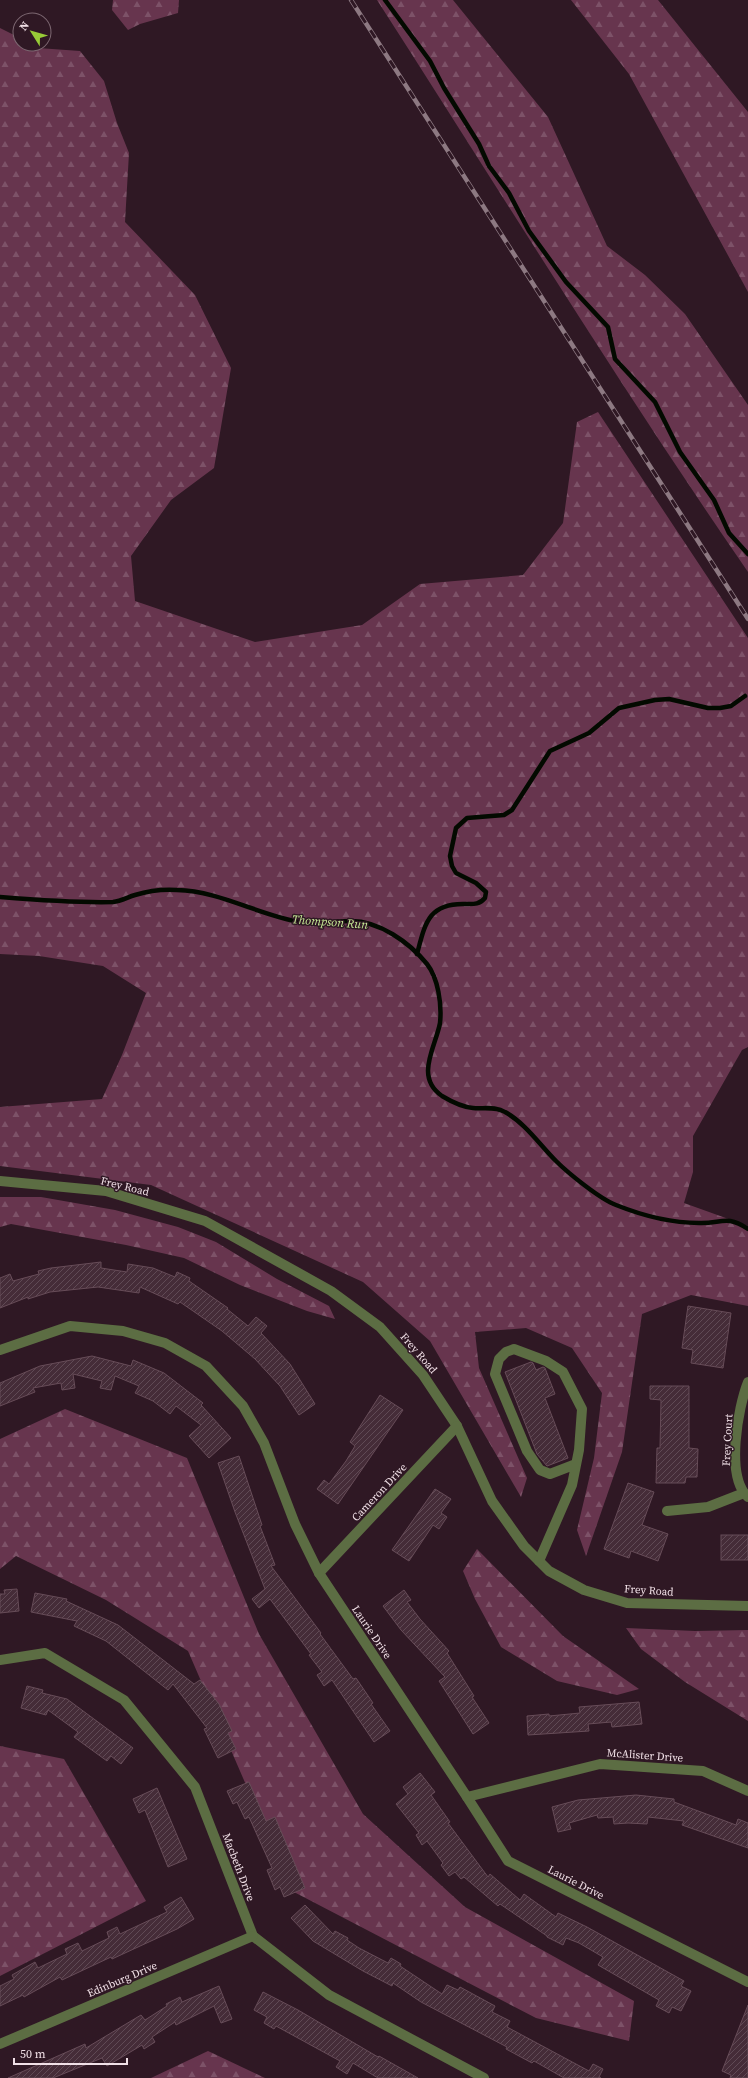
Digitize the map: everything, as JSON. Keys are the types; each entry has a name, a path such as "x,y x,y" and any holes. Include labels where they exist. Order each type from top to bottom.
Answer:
{"street":[{"name":"Frey Road","path":"0,1181 106,1191 206,1221 331,1291 380,1327 423,1375 457,1426 492,1501 524,1546 549,1570 584,1590 627,1603 748,1606"},
{"name":"Laurie Drive","path":"0,1350 70,1326 123,1331 165,1344 206,1366 243,1406 260,1437 295,1524 319,1573 508,1861 748,1982"},
{"path":"539,1561 572,1485 579,1450 582,1408 562,1372 546,1361 514,1349 506,1352 499,1359 495,1374 527,1451 540,1470 550,1474 576,1464"},
{"name":"Frey Court","path":"746,1495 738,1478 735,1458 740,1406 748,1382"},
{"name":"Cameron Drive","path":"319,1573 457,1426"},
{"path":"667,1511 708,1508 746,1495"},
{"name":"Macbeth Drive","path":"0,1660 45,1653 124,1700 195,1787 253,1936"},
{"name":"McAlister Drive","path":"467,1797 600,1764 704,1771 748,1791"},
{"path":"253,1936 329,1996 484,2078"},
{"name":"Edinburg Drive","path":"0,2044 253,1936"}],"green space":[{"path":"113,0 179,0 178,13 140,24 128,30 112,10"},
{"path":"377,0 453,0 548,117 607,246 645,275 685,314 748,405 748,572 606,359"},
{"path":"571,0 658,0 748,112 748,292 629,74"},
{"path":"0,28 12,34 12,52 52,52 52,49 80,51 104,81 117,123 129,153 125,222 195,295 231,368 214,468 171,500 131,556 135,601 255,642 362,625 420,584 523,575 563,523 577,422 598,412 748,638 748,1047 742,1050 693,1136 693,1172 684,1203 748,1226 748,1306 691,1295 642,1314 622,1452 586,1556 577,1530 594,1458 602,1393 572,1348 526,1328 475,1332 479,1368 527,1478 521,1497 430,1341 363,1282 151,1185 0,1166 0,1107 102,1099 122,1055 146,993 103,966 39,956 0,954"},
{"path":"0,1197 41,1197 115,1210 178,1227 216,1242 277,1279 329,1306 335,1319 307,1311 240,1285 184,1258 126,1245 11,1224 0,1227"},
{"path":"65,1409 187,1458 259,1634 363,1814 465,1907 634,2001 629,2041 536,2018 292,1891 188,1651 106,1600 16,1556 0,1569 0,1439"},
{"path":"477,1549 563,1636 639,1689 617,1695 557,1681 501,1647 475,1599 463,1571"},
{"path":"626,1628 695,1631 748,1630 748,1721 685,1682 641,1649"},
{"path":"0,1746 64,1759 146,1901 0,1976"},
{"path":"208,2051 265,2078 151,2078"}],"building":[{"path":"101,1262 101,1268 127,1272 128,1264 153,1268 175,1277 177,1272 190,1278 189,1281 228,1308 227,1309 248,1326 256,1317 267,1326 261,1333 290,1364 315,1404 299,1415 280,1386 255,1359 222,1331 180,1302 178,1304 140,1287 139,1293 98,1287 50,1292 28,1299 28,1297 0,1308 0,1278 10,1274 13,1281 39,1274 38,1271 51,1268"},
{"path":"688,1306 731,1313 723,1368 691,1363 693,1350 682,1348"},
{"path":"92,1356 131,1366 133,1360 164,1373 203,1403 201,1405 231,1438 209,1458 189,1436 201,1425 176,1406 170,1414 153,1401 135,1393 139,1386 115,1376 111,1390 100,1388 102,1381 73,1374 75,1388 62,1390 61,1383 33,1388 35,1392 0,1406 0,1383 40,1366"},
{"path":"531,1362 536,1370 543,1367 545,1368 555,1394 545,1398 568,1458 547,1466 537,1454 505,1372"},
{"path":"650,1386 689,1386 689,1448 698,1449 697,1477 686,1477 685,1483 656,1483 657,1448 660,1448 661,1400 650,1399"},
{"path":"380,1395 403,1410 338,1504 317,1489 324,1480 329,1484 346,1461 355,1446 350,1442"},
{"path":"239,1456 262,1525 260,1526 275,1565 271,1566 353,1679 356,1678 373,1703 371,1704 390,1731 374,1742 332,1680 324,1686 317,1675 322,1672 309,1655 311,1654 270,1599 259,1608 252,1599 265,1589 218,1463"},
{"path":"628,1483 654,1492 642,1525 668,1534 658,1561 631,1551 629,1558 604,1549"},
{"path":"435,1489 451,1499 441,1513 447,1517 439,1529 433,1525 409,1561 392,1550"},
{"path":"721,1535 748,1535 748,1560 721,1560"},
{"path":"17,1589 19,1611 0,1613 0,1594 5,1594 4,1590"},
{"path":"404,1590 411,1600 407,1602 449,1651 447,1653 474,1696 472,1697 489,1723 473,1734 439,1681 445,1677 401,1630 383,1606"},
{"path":"35,1593 67,1599 66,1601 118,1625 194,1684 200,1680 219,1704 232,1731 228,1733 236,1749 218,1758 204,1729 207,1728 173,1684 168,1690 106,1641 74,1626 77,1621 31,1612"},
{"path":"27,1686 43,1690 42,1693 67,1699 133,1748 121,1764 111,1756 107,1761 74,1737 78,1732 48,1710 46,1715 21,1708"},
{"path":"639,1702 642,1724 612,1727 611,1722 588,1724 589,1731 528,1735 527,1716 549,1714 549,1716 580,1713 579,1707"},
{"path":"420,1773 435,1792 431,1795 450,1822 448,1823 488,1877 490,1874 520,1900 524,1894 556,1917 558,1913 587,1927 684,1981 681,1986 691,1991 681,2011 672,2007 669,2013 656,2006 659,2000 598,1965 603,1957 579,1943 566,1938 563,1945 547,1937 500,1904 498,1906 464,1877 461,1879 455,1872 449,1876 441,1865 443,1863 427,1841 422,1845 416,1835 419,1833 396,1804 408,1794 403,1787"},
{"path":"249,1782 266,1821 275,1817 305,1888 284,1897 280,1887 275,1890 267,1870 272,1868 249,1817 245,1819 237,1802 233,1804 227,1791"},
{"path":"157,1788 187,1859 168,1867 145,1810 139,1813 133,1799"},
{"path":"636,1795 674,1799 674,1802 736,1825 738,1819 748,1823 748,1848 682,1825 684,1821 648,1817 647,1824 614,1824 613,1817 598,1818 597,1815 569,1823 571,1829 558,1832 552,1807 578,1800"},
{"path":"181,1897 194,1919 177,1929 112,1959 111,1957 62,1980 60,1977 24,1997 23,1995 0,2006 0,1986 14,1979 12,1975 35,1962 38,1968 67,1954 65,1949 78,1943 82,1951 109,1938 107,1932 117,1927 120,1934 167,1912 164,1907"},
{"path":"305,1905 333,1934 335,1931 348,1938 347,1940 359,1948 388,1963 391,1958 401,1964 400,1966 442,1994 447,1985 458,1990 460,1987 495,2006 492,2012 510,2021 507,2027 589,2071 593,2064 603,2069 599,2077 601,2078 564,2078 534,2061 532,2063 506,2049 507,2047 421,2002 393,1983 392,1986 363,1971 313,1941 291,1918"},
{"path":"219,1986 232,2019 221,2023 214,2006 176,2025 175,2022 152,2037 155,2042 144,2049 142,2045 107,2066 102,2058 53,2078 8,2078 85,2044 86,2048 141,2015 145,2020 167,2006 166,2004 180,1997 182,2002"},
{"path":"263,1992 298,2010 378,2057 379,2056 418,2078 378,2078 353,2063 347,2074 336,2067 340,2061 276,2026 274,2029 264,2023 267,2017 254,2010"},
{"path":"748,2005 748,2078 730,2078 731,2075 722,2071"}],"waterway":[{"path":"385,0 430,61 444,88 479,144 489,166 509,193 529,231 566,282 608,327 615,359 655,402 680,452 714,500 729,533 748,554"},
{"path":"417,954 426,925 430,917 436,911 443,907 453,905 478,903 485,898 486,892 476,883 456,873 452,866 450,856 456,828 467,818 504,815 512,810 550,751 589,733 619,708 655,700 669,699 708,708 720,708 731,706 745,696"},
{"name":"Thompson Run","path":"0,897 70,902 113,902 150,891 193,891 208,894 284,919 306,923 362,922 383,929 393,934 420,956 434,976 440,1000 440,1023 431,1051 428,1071 429,1080 442,1096 465,1107 494,1108 505,1112 526,1128 568,1172 593,1192 609,1202 636,1212 667,1220 689,1223 729,1221 740,1224 748,1229"}],"railway":[{"path":"351,0 748,619"}]}
